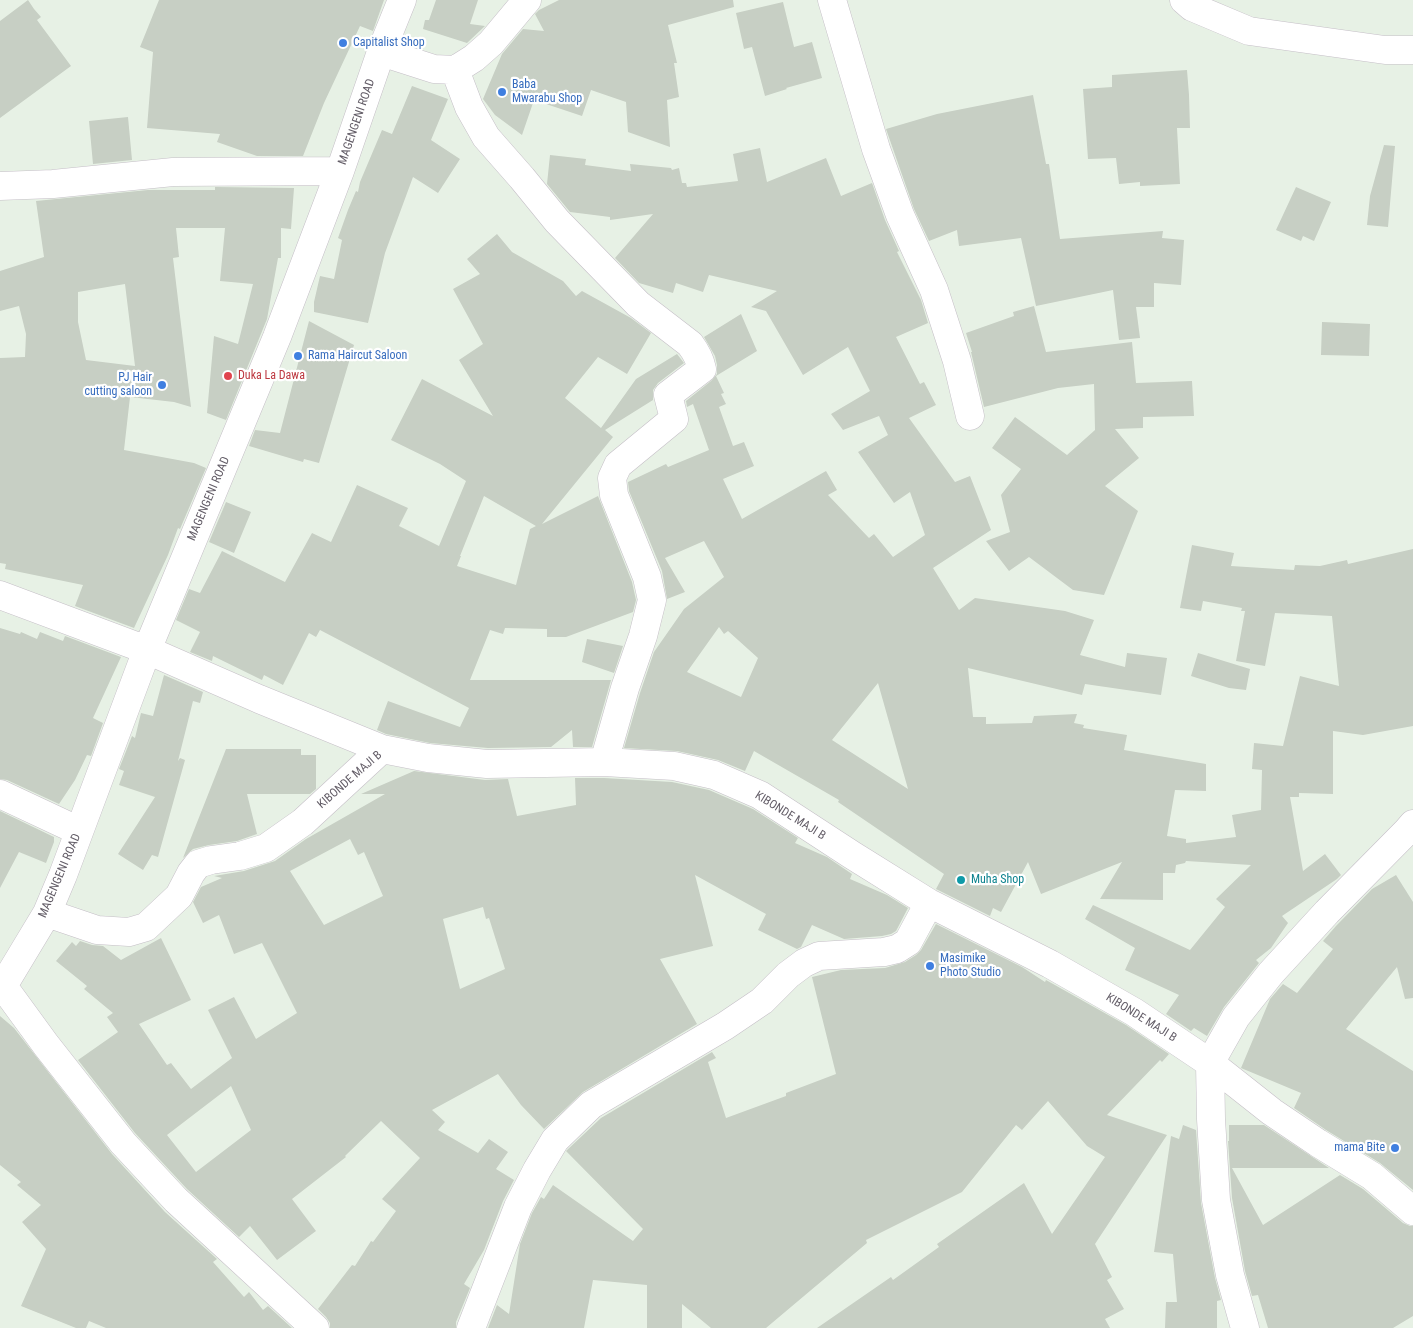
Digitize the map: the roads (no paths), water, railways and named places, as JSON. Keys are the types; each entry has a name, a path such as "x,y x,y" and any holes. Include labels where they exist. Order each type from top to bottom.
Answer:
{"street":[{"name":"MAGENGENI ROAD","path":"2,989 47,913 63,874 147,650 277,337 340,171 381,52 402,0"},
{"path":"381,52 434,69 455,70 474,58 492,43 527,0"},
{"path":"832,0 876,149 900,215 934,290 957,361 970,416"},
{"path":"1184,0 1192,7 1249,31 1385,50 1413,50"},
{"path":"455,70 469,107 486,137 557,221 595,261 638,304 690,344 697,352 702,369 668,395 674,419 618,465 612,478 614,495 647,577 652,600 643,636 625,688 604,762"},
{"path":"0,186 52,184 173,172 340,171"},
{"path":"0,595 147,650 258,699 382,749"},
{"name":"KIBONDE MAJI B","path":"47,913 97,930 129,932 146,927 180,896 191,872 198,864 210,860 240,856 266,848 303,822 382,749 428,758 487,764 604,762 674,766 714,775 760,795 929,903 1050,964 1134,1012 1210,1063 1272,1112 1372,1176 1413,1211"},
{"path":"0,794 79,831"},
{"path":"1245,1328 1230,1276 1216,1200 1210,1063 1236,1017 1271,973 1327,912 1411,829"},
{"path":"471,1328 518,1207 537,1170 555,1140 591,1105 725,1026 762,1001 788,975 804,963 819,956 884,952 896,949 908,942 929,903"},
{"path":"2,989 117,1136 162,1186 315,1328"}],"place":[{"name":"Capitalist Shop","path":"343,43"},
{"name":"Baba Mwarabu Shop","path":"502,92"},
{"name":"Rama Haircut Saloon","path":"298,356"},
{"name":"Duka La Dawa","path":"228,376"},
{"name":"PJ Hair cutting saloon","path":"162,385"},
{"name":"Muha Shop","path":"961,880"},
{"name":"Masimike Photo Studio","path":"930,966"},
{"name":"mama Bite","path":"1395,1148"}]}
